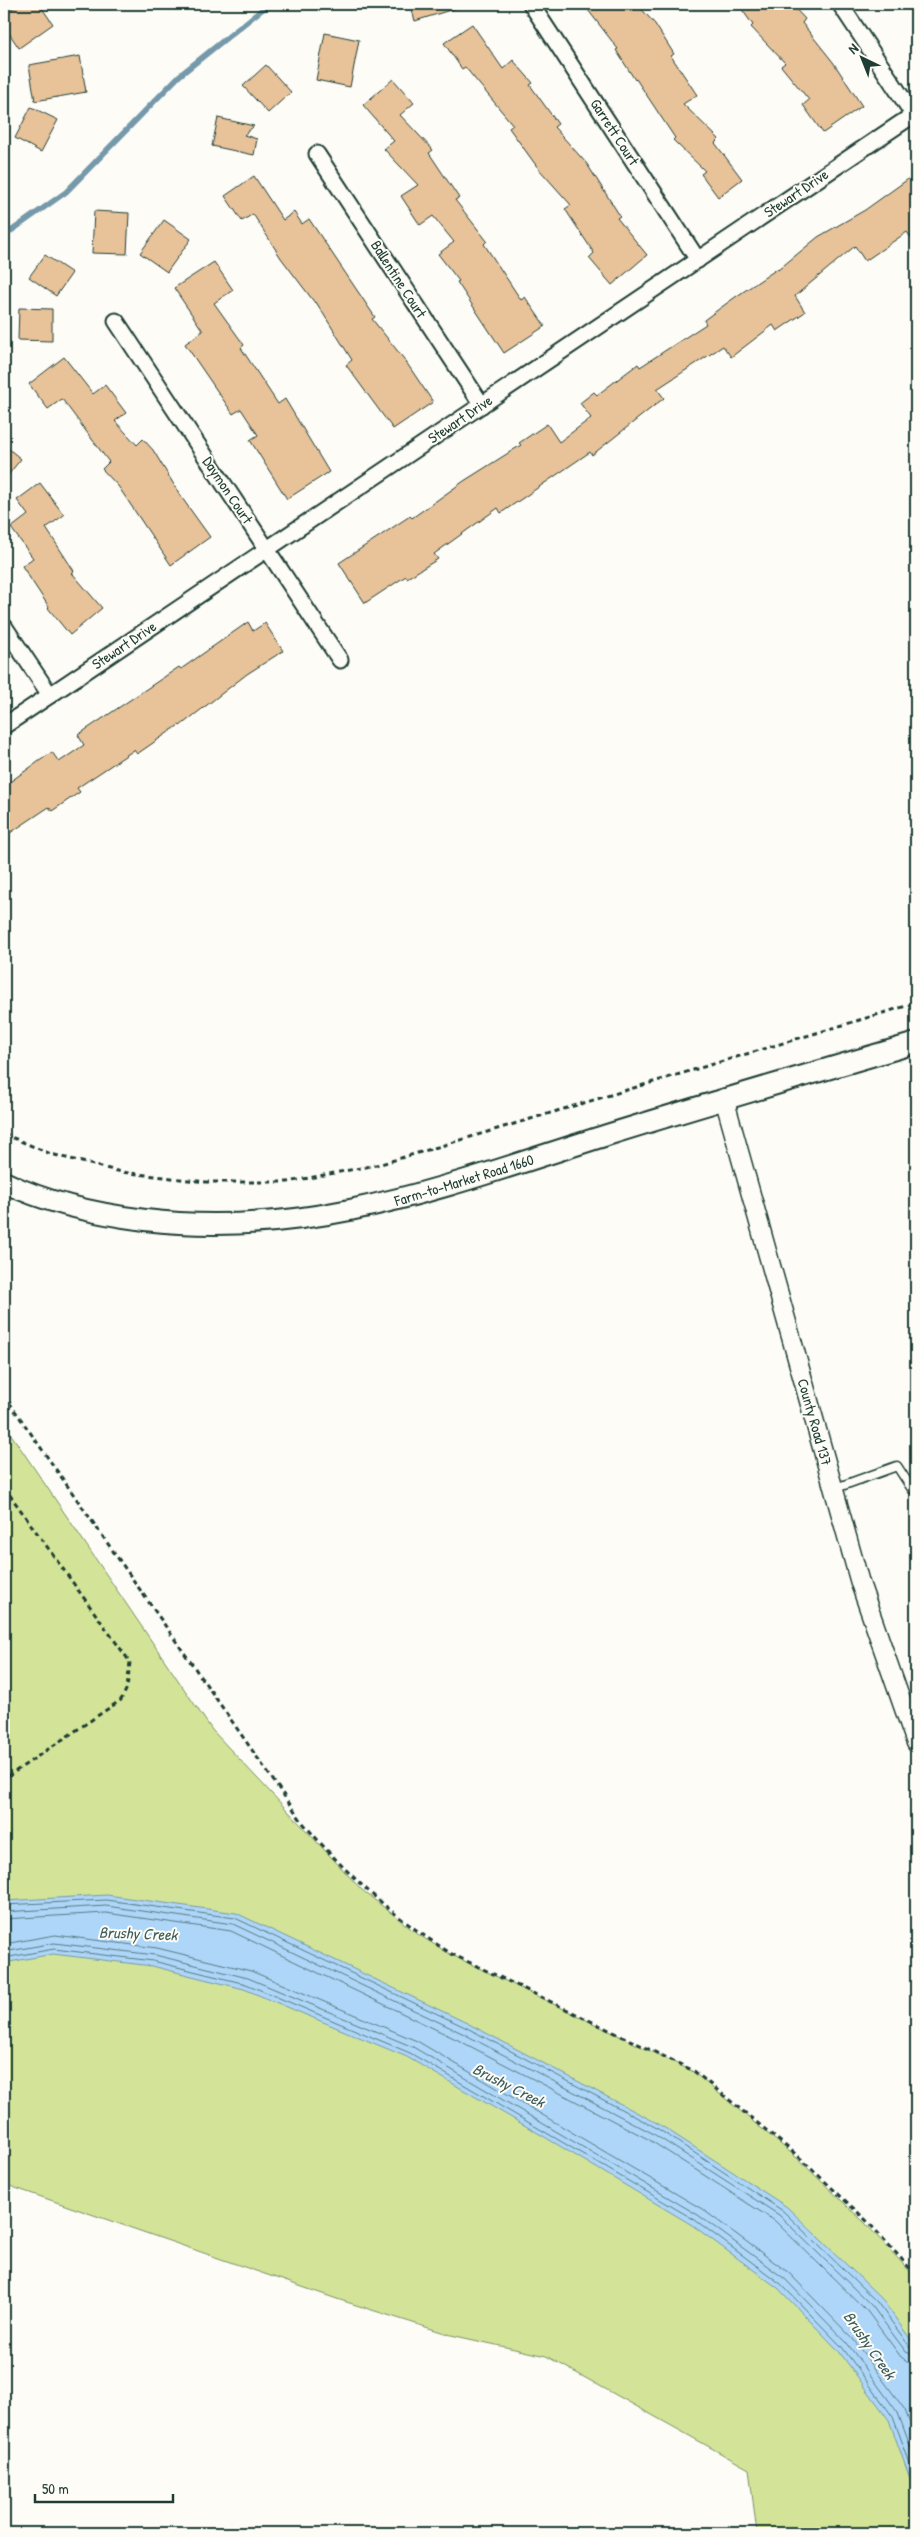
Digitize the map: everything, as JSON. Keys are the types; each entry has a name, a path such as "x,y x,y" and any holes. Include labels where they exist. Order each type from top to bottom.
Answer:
{"main road":[{"name":"Farm-to-Market Road 1660","path":"4,1182 40,1198 104,1215 193,1225 255,1225 334,1215 393,1202 724,1098 916,1043"}],"street":[{"name":"Garrett Court","path":"532,4 698,260"},
{"path":"840,4 915,113"},
{"name":"Stewart Drive","path":"4,726 915,113"},
{"name":"Ballentine Court","path":"317,154 482,405"},
{"name":"Daymon Court","path":"116,321 340,660"},
{"path":"4,626 50,695"},
{"name":"County Road 137","path":"724,1098 860,1583 916,1743"}],"lane":[{"path":"833,1489 897,1466 912,1489 916,1490"}],"path":[{"path":"4,1134 51,1154 122,1172 206,1182 288,1182 382,1164 916,1003"},
{"path":"4,1395 303,1823 338,1864 364,1890 421,1935 452,1954 694,2071 799,2157 868,2222 916,2275"},
{"path":"4,1487 130,1662 130,1674 121,1700 4,1779"}],"green space":[{"path":"4,1424 212,1730 362,1890 419,1935 450,1954 692,2071 796,2157 865,2223 916,2278 916,2533 757,2533 749,2469 546,2356 451,2335 337,2299 4,2184"}],"water":[{"name":"Brushy Creek","path":"107,1895 236,1913 469,2024 657,2123 787,2207 881,2298 916,2347 916,2495 889,2420 838,2350 778,2288 692,2225 548,2139 407,2057 244,1989 152,1966 53,1954 4,1963 4,1901"}],"building":[{"path":"19,4 39,4 53,24 19,48 4,26 4,14"},
{"path":"410,4 459,4 460,7 415,21"},
{"path":"597,4 637,4 655,24 674,54 671,56 697,95 683,104 719,139 715,143 742,179 718,197 701,174 705,171 673,140 675,138 635,80 616,50 618,49 588,10"},
{"path":"738,4 791,4 805,19 802,23 833,62 862,106 823,133 803,105 809,100 781,66 785,63 751,27 753,25"},
{"path":"472,24 503,69 513,60 533,83 530,85 558,124 554,127 587,164 620,216 617,218 647,255 612,285 589,258 594,253 565,209 571,205 538,168 509,128 513,125 465,67 462,69 444,43"},
{"path":"325,33 359,40 350,87 316,80"},
{"path":"80,56 86,92 35,101 29,65"},
{"path":"266,65 291,92 268,113 243,86"},
{"path":"393,79 414,103 400,115 433,150 429,153 459,198 455,200 487,241 484,244 521,300 525,297 545,326 504,353 457,282 459,281 438,254 454,242 433,216 420,225 401,196 418,185 384,149 394,141 363,105"},
{"path":"31,107 58,120 41,152 15,138"},
{"path":"218,118 254,126 244,135 257,139 254,155 212,146"},
{"path":"254,176 283,220 294,212 302,224 309,219 375,317 372,319 404,359 433,402 393,429 346,365 352,360 316,302 281,258 253,214 242,221 225,196"},
{"path":"911,177 916,185 916,245 907,232 865,261 855,246 795,296 805,312 777,331 773,325 731,357 723,346 657,389 664,398 592,455 590,452 501,513 498,508 434,554 438,559 407,578 406,576 365,603 339,563 410,516 412,518 464,481 521,445 519,443 547,424 559,442 591,418 580,403 594,392 597,395 638,364 640,367 706,324 704,320 778,270 818,237 865,210"},
{"path":"94,211 129,213 127,254 92,253"},
{"path":"164,220 191,239 167,272 140,253"},
{"path":"45,255 72,273 56,296 29,277"},
{"path":"214,262 233,290 214,303 244,345 241,348 278,404 285,399 329,472 287,499 250,440 258,435 241,409 233,414 185,344 203,331 174,288"},
{"path":"19,308 52,309 52,341 18,340"},
{"path":"64,357 93,394 105,385 126,413 115,421 137,445 143,439 153,450 182,498 210,537 171,565 118,486 102,469 109,462 62,399 48,409 29,384"},
{"path":"4,445 21,459 4,480"},
{"path":"40,483 64,515 46,528 74,571 72,573 102,608 70,635 48,608 22,566 33,558 11,528 28,515 17,500"},
{"path":"248,622 253,631 265,623 283,651 247,674 180,726 137,754 134,750 77,788 80,792 52,811 49,807 4,837 4,786 52,752 59,762 84,745 78,735 179,667 181,669"}],"waterway":[{"path":"4,236 66,192 179,76 269,4"}]}
